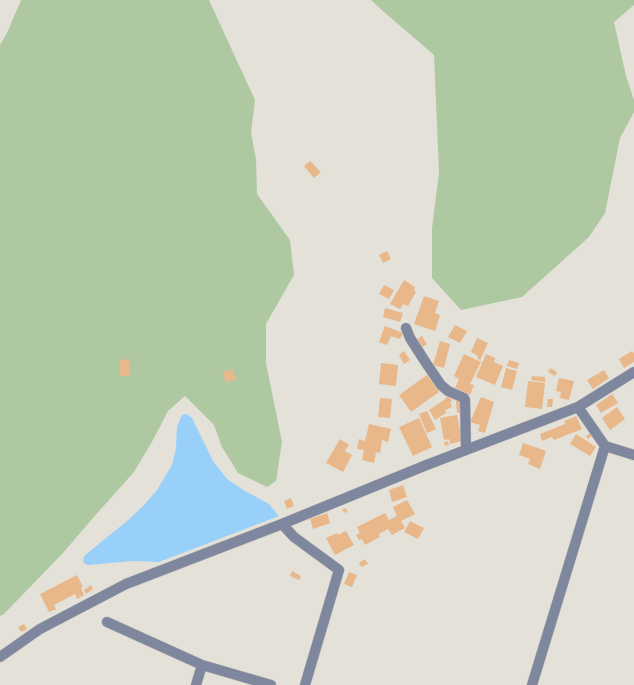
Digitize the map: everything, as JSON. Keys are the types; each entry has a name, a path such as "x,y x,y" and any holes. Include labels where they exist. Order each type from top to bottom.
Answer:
{"street":[{"path":"406,328 410,338 441,384 448,391 464,398 465,400 466,450"},
{"path":"0,657 40,629 126,584 282,524 424,466 578,407 634,372"},
{"path":"578,407 605,446 634,455"},
{"path":"532,685 605,446"},
{"path":"282,524 294,537 339,570 305,685"},
{"path":"107,622 202,665 271,685"},
{"path":"196,685 202,665"}],"green space":[{"path":"21,0 209,0 255,100 251,133 256,159 257,194 290,240 294,275 266,324 266,363 282,442 276,481 267,487 238,473 222,447 214,425 185,396 168,411 134,472 62,554 3,615 0,616 0,45 7,33"},
{"path":"371,0 634,0 634,5 614,22 626,76 634,100 634,112 620,138 605,213 589,237 522,297 461,310 432,278 432,228 439,172 434,55"}],"water":[{"path":"187,414 192,418 213,461 227,479 269,504 279,516 159,562 133,561 87,565 83,562 84,556 127,521 157,490 172,465 176,448 177,426 182,415"}],"building":[{"path":"310,161 321,172 314,178 304,166"},
{"path":"387,251 391,259 383,263 379,255"},
{"path":"404,280 415,287 414,290 416,292 408,306 403,304 400,309 390,304"},
{"path":"384,285 394,290 389,299 379,294"},
{"path":"424,296 439,301 435,313 440,315 435,331 414,324"},
{"path":"385,308 403,313 400,322 383,317"},
{"path":"455,325 467,331 460,343 448,337"},
{"path":"385,326 403,333 400,339 391,336 387,345 379,342"},
{"path":"422,336 427,344 421,348 416,340"},
{"path":"477,338 488,343 480,360 477,358 478,356 471,352"},
{"path":"440,341 450,344 444,368 433,365"},
{"path":"404,351 410,360 404,364 399,355"},
{"path":"632,351 634,353 634,362 624,368 619,359"},
{"path":"464,354 481,362 470,384 474,385 470,395 455,388 459,379 454,376"},
{"path":"486,354 495,358 494,362 503,366 495,385 476,377"},
{"path":"129,359 130,376 120,376 119,360"},
{"path":"509,360 519,363 517,369 507,366"},
{"path":"381,363 398,365 396,386 379,384"},
{"path":"506,368 517,371 512,390 501,387"},
{"path":"550,368 557,372 555,376 548,372"},
{"path":"232,369 236,379 227,383 222,373"},
{"path":"604,370 609,378 593,389 587,380"},
{"path":"427,375 439,392 411,412 399,395"},
{"path":"532,376 545,377 545,382 531,380"},
{"path":"559,378 574,381 569,400 560,398 561,392 556,391"},
{"path":"528,381 545,383 542,409 525,407"},
{"path":"612,394 618,403 601,413 596,405"},
{"path":"449,395 452,401 450,402 452,407 445,410 446,413 435,420 429,410"},
{"path":"481,397 494,402 485,433 478,431 480,425 470,422"},
{"path":"380,398 392,399 390,418 378,417"},
{"path":"548,399 553,399 552,407 547,407"},
{"path":"456,401 462,401 462,412 457,413"},
{"path":"617,407 625,419 610,430 602,418"},
{"path":"427,411 436,429 427,433 419,414"},
{"path":"457,415 462,441 450,444 449,439 444,440 440,418"},
{"path":"576,416 582,429 554,440 552,437 542,441 540,434 565,424 564,421"},
{"path":"419,418 432,447 413,456 399,427"},
{"path":"369,424 391,429 388,442 382,440 380,453 376,452 374,463 362,460 364,450 357,449 359,439 365,441"},
{"path":"590,433 592,436 588,439 586,436"},
{"path":"576,434 596,447 590,456 570,444"},
{"path":"340,439 349,445 345,451 352,455 343,472 326,463"},
{"path":"448,441 449,445 445,446 444,442"},
{"path":"523,443 546,451 540,469 528,464 530,459 519,455"},
{"path":"403,485 407,497 392,502 389,490"},
{"path":"291,498 294,506 287,509 284,501"},
{"path":"407,500 415,514 401,521 405,528 392,535 388,529 379,534 380,537 365,545 362,539 359,540 356,535 360,533 357,527 385,513 389,520 397,516 393,507"},
{"path":"345,508 348,511 345,513 342,510"},
{"path":"327,513 330,523 313,529 310,519"},
{"path":"410,521 424,528 418,539 404,532"},
{"path":"346,531 354,545 335,555 326,538"},
{"path":"365,559 368,564 361,567 359,563"},
{"path":"292,571 301,576 299,580 290,576"},
{"path":"349,572 357,575 352,587 344,584"},
{"path":"77,575 83,587 81,588 84,595 77,599 75,594 54,605 56,609 49,612 40,594"},
{"path":"91,585 93,589 86,594 84,590"},
{"path":"24,624 27,629 21,632 18,627"}]}
